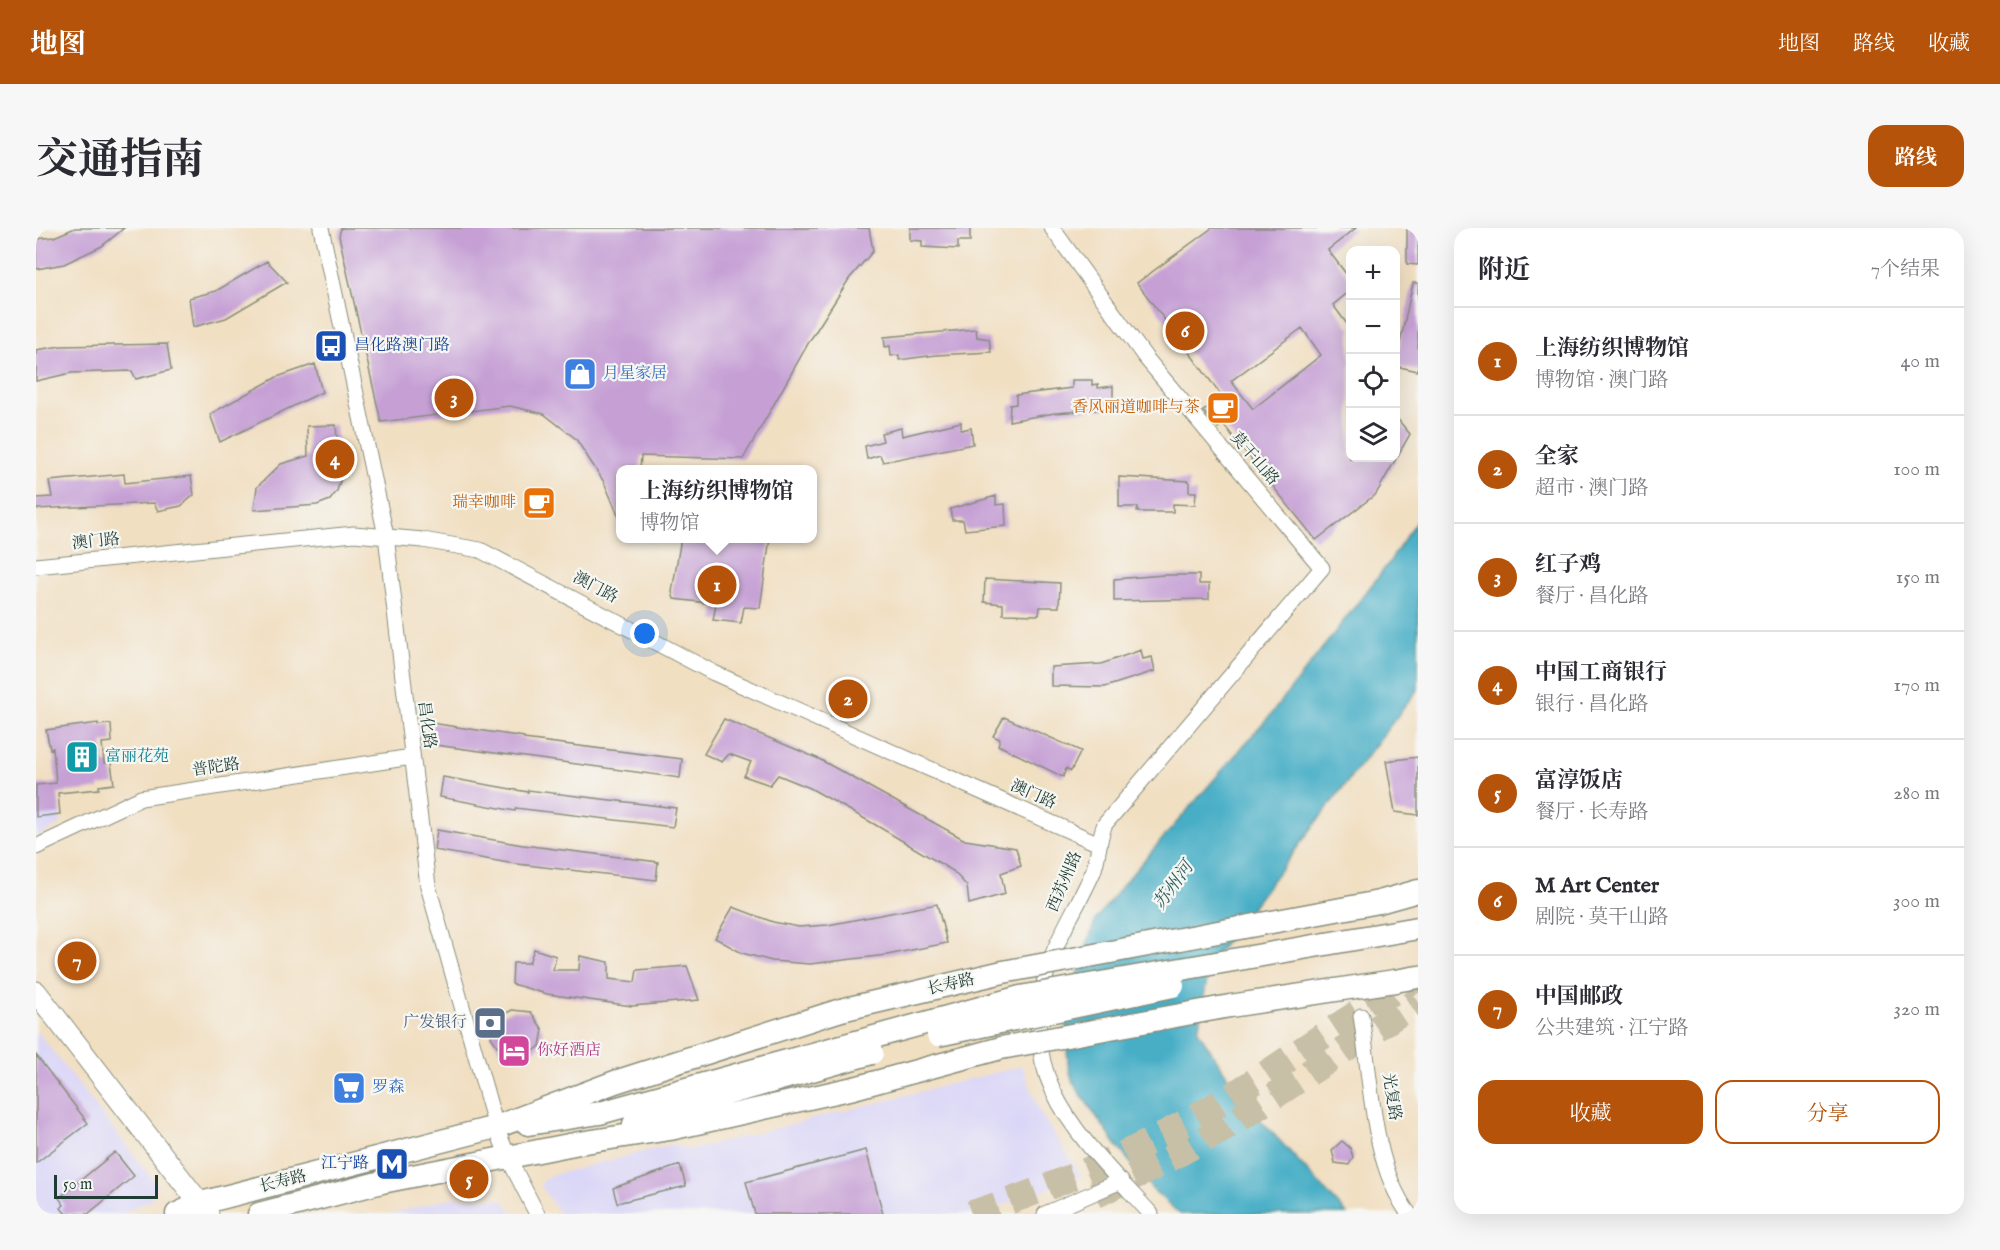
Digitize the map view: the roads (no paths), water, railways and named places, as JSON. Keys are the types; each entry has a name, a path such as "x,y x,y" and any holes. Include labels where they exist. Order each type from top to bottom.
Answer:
{"main road":[{"name":"长寿路","path":"177,1214 496,1127 615,1082 841,1010 1003,972 1379,902 1418,891"},
{"name":"长寿路","path":"579,1143 704,1100 767,1074 1020,997 1418,928"},
{"name":"长寿路","path":"496,1127 552,1122 600,1113 953,1030 1088,1002 1418,943"},
{"name":"长寿路","path":"259,1214 382,1182 579,1143 670,1129 854,1088 1001,1048 1230,1006 1418,977"},
{"path":"36,992 205,1208"}],"street":[{"name":"昌化路","path":"321,228 386,536 428,886 496,1127 508,1157 537,1214"},
{"name":"莫干山路","path":"1052,228 1145,357 1322,568"},
{"name":"澳门路","path":"36,566 337,535 386,536 460,545 498,557 714,673 1099,844"},
{"name":"西苏州路","path":"1151,1214 1092,1151 1062,1110 1045,1073 1040,1041 1041,1004 1051,960 1095,868 1099,844 1111,815 1322,568"},
{"name":"普陀路","path":"36,847 141,798 412,757"},
{"name":"光复路","path":"1361,1016 1382,1152 1396,1198 1409,1214"},
{"path":"1045,1214 1121,1182"}],"water":[{"name":"苏州河","path":"1418,519 1418,689 1210,962 1198,1031 1245,1103 1347,1214 1180,1214 1152,1189 1117,1146 1073,1083 1068,1064 1065,1015 1086,947 1096,919 1125,882 1272,713 1388,564"}],"tunnel":[{"path":"971,1214 1064,1180 1155,1139 1239,1091 1365,1008 1418,978"},
{"path":"1095,1195 1156,1166 1227,1127 1418,1001"}],"place":[{"name":"M Art Center","path":"1185,331"},
{"name":"昌化路澳门路","path":"331,346"},
{"name":"月星家居","path":"580,374"},
{"name":"红子鸡","path":"454,398"},
{"name":"香风丽道咖啡与茶","path":"1223,408"},
{"name":"中国工商银行","path":"335,459"},
{"name":"瑞幸咖啡","path":"539,503"},
{"name":"上海纺织博物馆","path":"717,585"},
{"name":"全家","path":"848,699"},
{"name":"富丽花苑","path":"82,757"},
{"name":"中国邮政","path":"77,961"},
{"name":"广发银行","path":"490,1023"},
{"name":"你好酒店","path":"514,1051"},
{"name":"罗森","path":"349,1088"},
{"name":"江宁路","path":"392,1164"},
{"name":"富淳饭店","path":"469,1179"}]}
